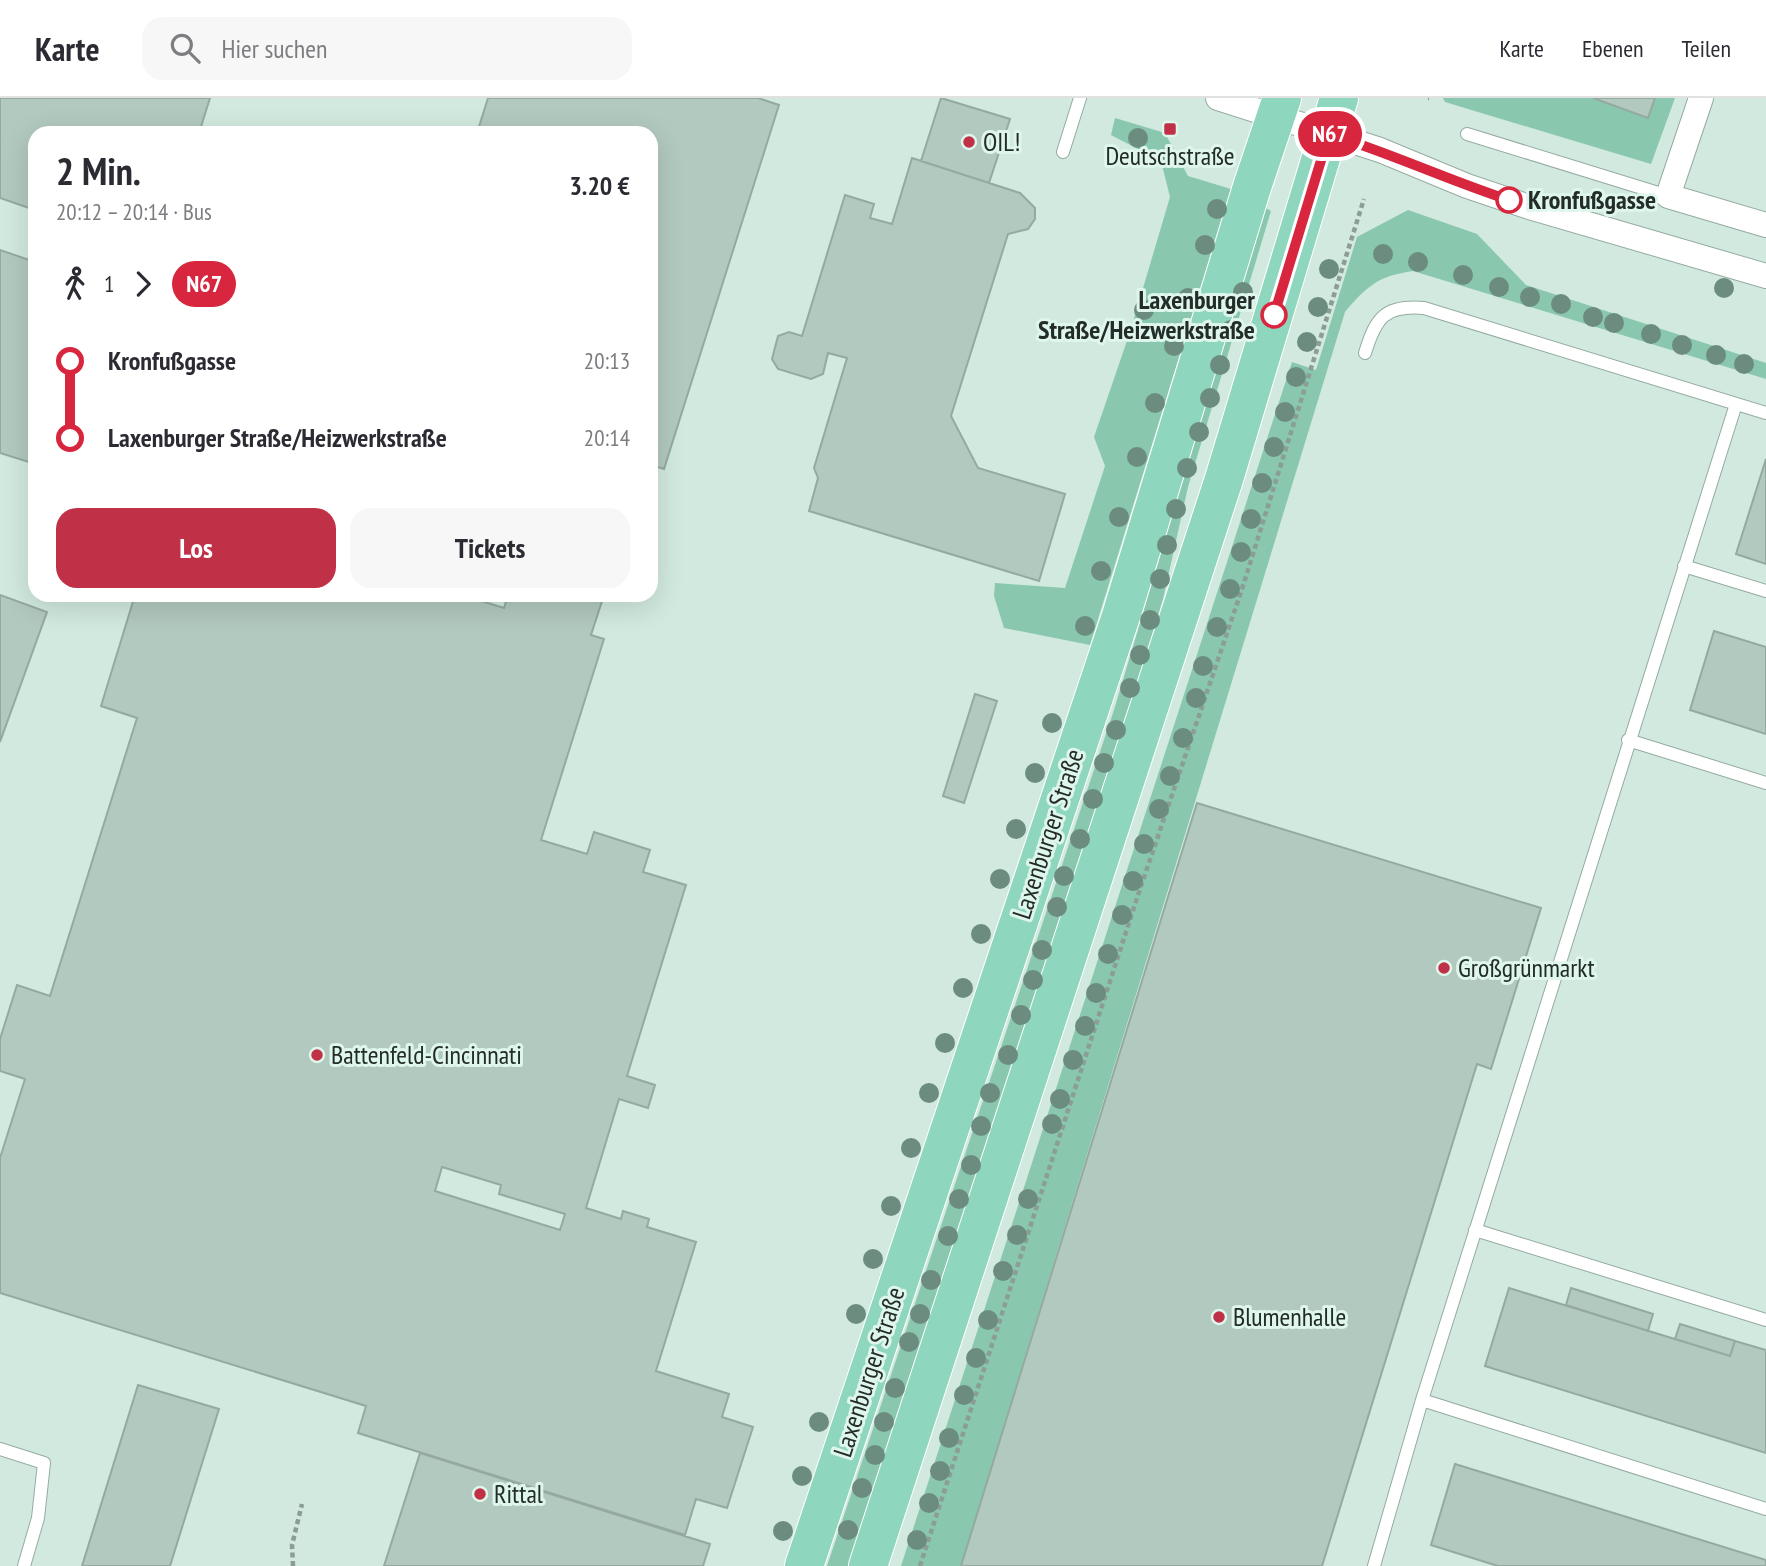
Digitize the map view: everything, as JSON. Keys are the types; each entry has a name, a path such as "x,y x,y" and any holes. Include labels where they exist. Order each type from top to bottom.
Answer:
{"main road":[{"name":"Laxenburger Straße","path":"804,1566 1117,629 1279,107"},
{"path":"869,1566 1220,492 1334,116"}],"street":[{"path":"1217,98 1334,116 1389,153 1467,186 1526,206 1766,276"},
{"path":"1701,98 1668,196 1766,225"}],"lane":[{"path":"1063,152 1080,98"},
{"path":"1467,134 1668,196"},
{"path":"1366,353 1371,335 1381,317 1400,306 1424,308 1766,413"},
{"path":"1377,1565 1422,1400 1736,404"},
{"path":"1684,566 1766,592"},
{"path":"1628,740 1766,783"},
{"path":"1475,1230 1766,1320"},
{"path":"1422,1400 1766,1509"},
{"path":"0,1449 44,1463 38,1518 24,1566"}],"path":[{"path":"920,1566 1139,892 1242,589 1364,199"},
{"path":"293,1566 292,1545 302,1504"}],"green space":[{"path":"1443,98 1675,98 1651,164 1445,102"},
{"path":"1115,118 1165,133 1188,176 1231,189 1090,645 1004,628 994,596 995,583 1065,588 1105,466 1094,437 1130,332 1170,197 1161,161 1111,135"},
{"path":"1264,207 1271,211 1188,487 1163,599 1117,752 850,1566 827,1566 1114,710"},
{"path":"1408,210 1477,234 1526,285 1766,363 1766,379 1413,271 1382,279 1360,295 1345,312 961,1566 901,1566 1292,362 1316,370 1357,237"}],"building":[{"path":"0,98 210,98 201,126 28,126 28,208 0,198"},
{"path":"488,98 758,98 779,105 664,469 658,467 658,126 479,126"},
{"path":"941,98 1010,119 989,183 921,161"},
{"path":"1593,98 1655,98 1648,118"},
{"path":"912,158 1020,193 1035,208 1035,219 1028,229 1008,234 951,416 978,468 1065,494 1039,581 809,511 818,478 814,468 847,358 828,353 823,374 811,379 778,369 772,359 778,336 789,332 802,336 845,195 874,204 870,218 892,224"},
{"path":"0,250 28,260 28,462 0,453"},
{"path":"1766,459 1766,564 1736,554"},
{"path":"0,595 47,612 0,742"},
{"name":"Battenfeld-Cincinnati","path":"133,602 485,602 504,608 506,602 602,602 591,635 604,639 541,840 587,854 594,832 650,850 643,872 686,885 627,1076 655,1085 648,1108 619,1099 586,1208 621,1219 623,1211 649,1219 647,1227 696,1242 656,1371 729,1394 722,1417 753,1427 727,1508 696,1499 685,1535 358,1433 366,1406 0,1293 0,1158 25,1079 0,1071 0,1039 17,985 50,996 137,718 101,706","holes":["442,1167 501,1185 499,1194 565,1214 560,1230 435,1191"]},
{"path":"1714,631 1766,647 1766,734 1690,710"},
{"path":"975,694 997,701 964,803 943,796"},
{"name":"Blumenhalle","path":"1197,803 1541,908 1491,1069 1477,1064 1322,1566 961,1566"},
{"path":"1509,1288 1730,1356 1735,1341 1766,1350 1766,1453 1485,1366"},
{"path":"1571,1288 1653,1314 1648,1331 1566,1305"},
{"path":"1680,1324 1735,1341 1730,1356 1675,1339"},
{"path":"138,1385 219,1409 170,1566 82,1566"},
{"name":"Rittal","path":"420,1453 710,1544 703,1566 384,1566"},
{"path":"1455,1464 1766,1560 1766,1566 1498,1566 1431,1545"}],"bus line":[{"name":"N67","path":"1274,315 1329,134 1397,156 1467,186 1509,200"}],"place":[{"name":"Deutschstraße","path":"1170,129"},
{"name":"OIL!","path":"969,142"},
{"name":"Kronfußgasse","path":"1509,200"},
{"name":"Laxenburger Straße/Heizwerkstraße","path":"1274,315"},
{"name":"Großgrünmarkt","path":"1444,968"},
{"name":"Battenfeld-Cincinnati","path":"317,1055"},
{"name":"Blumenhalle","path":"1219,1317"},
{"name":"Rittal","path":"480,1494"}]}
